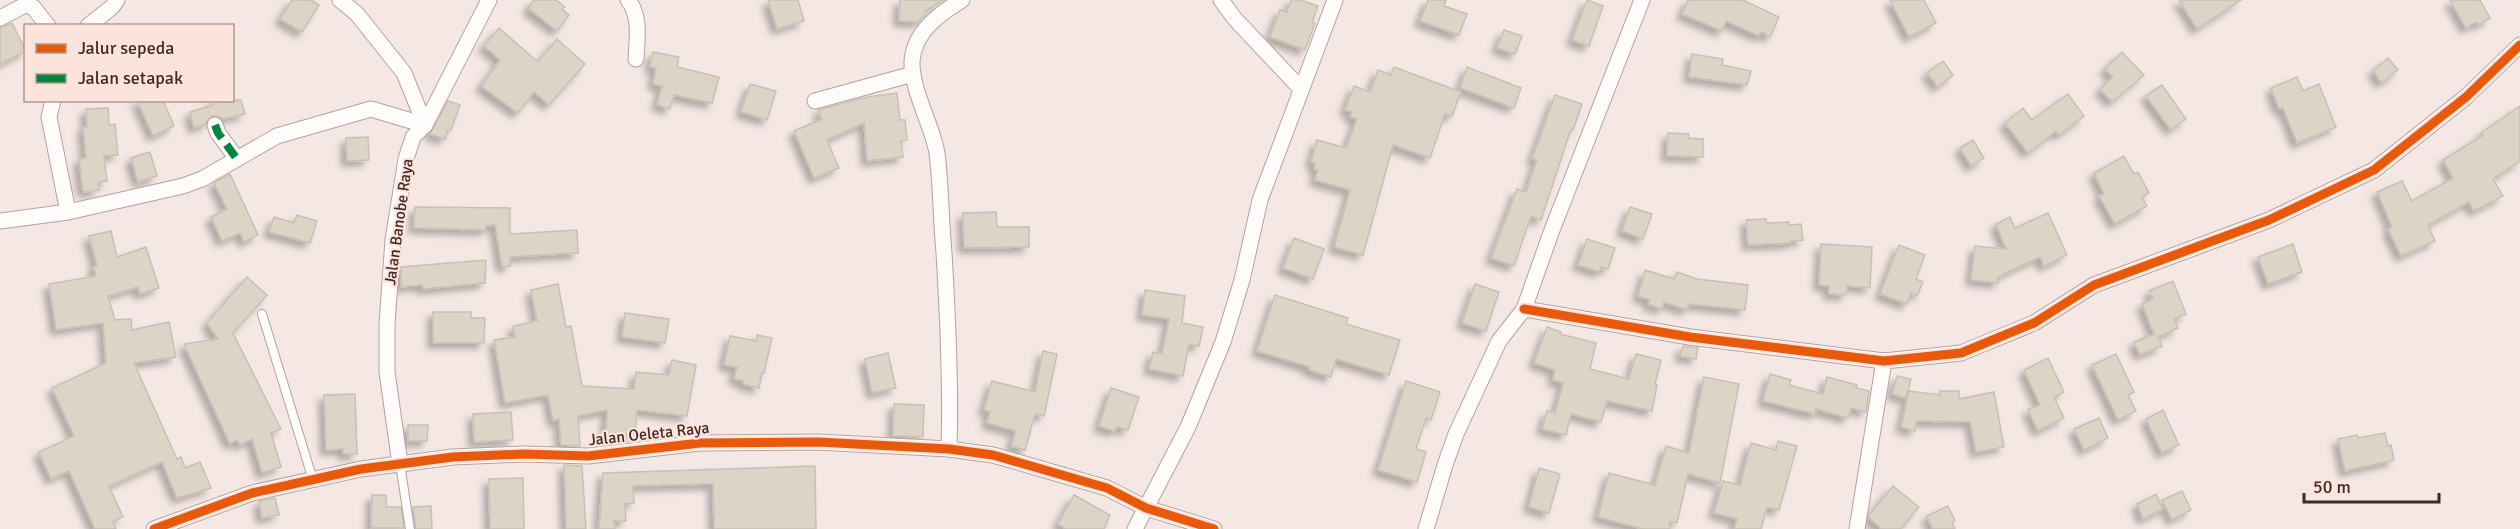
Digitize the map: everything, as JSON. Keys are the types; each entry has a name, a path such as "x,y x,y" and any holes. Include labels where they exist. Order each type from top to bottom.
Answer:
{"street":[{"path":"91,24 112,7 117,0"},
{"path":"340,0 357,14 404,73 425,125"},
{"name":"Jalan Banobe Raya","path":"400,464 387,372 387,313 393,240 406,159 413,137 425,125 489,0"},
{"path":"628,0 633,7 637,23 636,58"},
{"path":"949,449 949,345 938,169 932,134 913,74 912,59 921,34 931,22 962,0"},
{"path":"1221,0 1235,19 1301,89"},
{"path":"1136,529 1188,427 1223,342 1242,280 1260,200 1335,0"},
{"path":"1430,529 1444,465 1478,383 1499,341 1524,309 1552,230 1642,0"},
{"path":"0,18 26,5 33,7 46,24"},
{"path":"1524,309 1690,337 1884,361 1961,353 1996,340 2059,309 2094,285 2269,220 2349,184 2374,170 2466,97 2520,45"},
{"path":"815,101 913,74"},
{"path":"53,102 49,117 68,212"},
{"path":"0,221 68,212 183,186 202,179 277,136 370,109 425,125"},
{"path":"215,125 218,134 237,159"},
{"path":"1857,529 1884,361"},
{"name":"Jalan Oeleta Raya","path":"154,529 252,494 287,484 361,469 453,458 524,454 588,456 700,443 818,442 949,449 993,454 1107,488 1146,508 1214,529"}],"lane":[{"path":"262,314 313,480"},
{"path":"400,464 410,529"}],"building":[{"path":"292,0 311,0 319,5 302,32 280,19"},
{"path":"534,0 556,0 565,7 562,9 569,15 557,31 528,8"},
{"path":"768,0 798,0 804,21 777,29"},
{"path":"900,0 944,0 925,11 925,15 918,22 899,21"},
{"path":"1291,0 1300,0 1318,6 1312,22 1315,23 1305,50 1270,37 1280,10 1287,12"},
{"path":"1428,0 1446,0 1444,6 1467,14 1459,35 1420,21"},
{"path":"1587,0 1603,6 1589,46 1572,40"},
{"path":"1688,0 1743,0 1779,17 1770,37 1761,32 1759,36 1726,21 1722,31 1682,14"},
{"path":"1890,0 1924,0 1936,23 1909,37"},
{"path":"2179,0 2241,0 2197,29"},
{"path":"2450,0 2480,0 2490,18 2478,25 2476,22 2466,28"},
{"path":"12,23 24,47 24,52 0,64 0,28"},
{"path":"499,28 538,62 557,39 585,64 549,105 534,92 518,113 481,86 500,60 484,46"},
{"path":"1504,30 1522,36 1515,54 1497,48"},
{"path":"653,52 679,57 677,67 719,77 712,103 674,95 670,109 657,105 662,86 653,84 656,68 650,67"},
{"path":"2122,52 2144,75 2112,102 2100,89 2113,77 2105,69"},
{"path":"1692,54 1723,59 1722,65 1751,71 1747,85 1689,77"},
{"path":"2388,58 2398,70 2382,83 2373,71"},
{"path":"1943,61 1953,75 1938,87 1927,73"},
{"path":"1394,67 1461,92 1452,116 1445,114 1430,158 1393,145 1363,255 1334,247 1350,190 1315,180 1318,170 1314,169 1315,163 1311,162 1317,140 1346,148 1357,119 1350,117 1352,112 1345,110 1354,86 1370,92 1378,70 1391,75"},
{"path":"1467,67 1521,88 1514,108 1460,88"},
{"path":"2297,77 2303,91 2319,84 2336,127 2297,143 2283,108 2279,109 2271,88"},
{"path":"750,84 776,91 767,120 741,112"},
{"path":"2162,85 2186,119 2171,130 2146,96"},
{"path":"897,93 900,120 905,120 907,140 901,141 903,157 867,161 864,123 827,140 839,168 814,178 794,131 822,119 818,110 867,97"},
{"path":"2068,94 2084,116 2059,135 2056,131 2028,153 2005,123 2023,108 2032,120"},
{"path":"1555,95 1582,104 1573,130 1571,129 1541,220 1531,216 1514,266 1491,258 1517,189 1526,192 1537,160 1532,159"},
{"path":"241,100 245,114 223,119 212,116 205,124 194,128 190,112 213,105 212,102"},
{"path":"448,101 460,105 451,130 448,130 445,139 430,134"},
{"path":"138,102 164,102 174,126 153,136"},
{"path":"2520,106 2520,161 2493,179 2503,196 2474,211 2469,202 2428,225 2435,241 2401,256 2388,229 2392,227 2377,192 2402,181 2412,201 2453,178 2443,160 2483,135 2481,133"},
{"path":"108,108 109,125 115,124 118,155 104,156 107,181 98,182 99,190 83,192 79,159 86,158 83,127 87,127 86,109"},
{"path":"1668,133 1689,134 1688,138 1703,139 1703,157 1667,156"},
{"path":"368,137 369,160 347,161 346,138"},
{"path":"1973,140 1984,158 1971,166 1960,148"},
{"path":"150,152 157,176 138,182 131,158"},
{"path":"2124,156 2134,174 2138,172 2149,193 2142,197 2147,206 2115,224 2099,196 2104,194 2094,173"},
{"path":"230,174 258,235 244,242 240,233 222,241 211,217 227,209 214,183"},
{"path":"415,207 510,208 510,234 577,230 578,253 510,257 510,266 502,267 495,225 486,226 486,230 414,228"},
{"path":"1630,207 1652,214 1643,239 1622,231"},
{"path":"996,212 997,227 1029,227 1029,247 964,248 963,213"},
{"path":"2048,213 2067,255 2044,266 2040,257 1998,277 1998,283 1971,280 1975,246 2006,249 1996,224 2010,217 2015,228"},
{"path":"297,215 317,221 310,243 269,232 274,217 294,223"},
{"path":"1766,219 1767,223 1801,224 1803,240 1791,241 1791,243 1748,245 1746,220"},
{"path":"111,231 117,257 146,247 159,288 140,294 138,287 108,296 115,320 131,319 132,330 169,322 176,357 134,363 177,459 181,457 185,468 200,462 211,488 177,498 162,462 109,486 123,517 112,522 116,529 95,529 69,471 51,479 39,452 74,436 52,388 106,363 103,323 56,330 49,284 96,276 93,267 97,266 89,236"},
{"path":"1294,238 1324,249 1313,279 1283,268"},
{"path":"1587,239 1615,248 1608,269 1601,267 1600,272 1578,265"},
{"path":"1821,244 1872,247 1870,288 1847,286 1846,295 1829,294 1829,286 1819,285"},
{"path":"2293,244 2302,272 2268,284 2258,257"},
{"path":"1899,245 1925,255 1916,279 1923,282 1917,296 1911,293 1907,304 1880,294"},
{"path":"486,260 485,283 423,289 422,285 401,287 401,267"},
{"path":"1645,270 1674,279 1677,272 1697,279 1748,285 1745,310 1689,304 1687,310 1664,302 1662,309 1648,304 1650,300 1638,296"},
{"path":"247,277 267,295 233,333 281,429 271,433 281,467 262,473 252,439 240,445 237,440 230,444 184,344 218,339 207,323"},
{"path":"2173,281 2186,314 2174,319 2178,328 2158,337 2162,346 2140,355 2134,342 2154,334 2142,304 2153,299 2149,291"},
{"path":"558,284 566,327 571,326 582,386 634,389 636,372 669,375 672,360 696,365 687,416 637,410 635,434 606,433 607,410 578,416 580,446 561,445 559,419 553,421 548,395 505,403 494,340 515,337 513,326 537,321 531,290"},
{"path":"1475,284 1499,292 1486,331 1462,323"},
{"path":"1145,290 1185,296 1182,323 1203,327 1199,346 1189,344 1183,376 1149,369 1153,352 1162,354 1169,319 1142,315"},
{"path":"1275,295 1348,318 1346,324 1400,340 1389,375 1336,359 1331,377 1309,370 1310,367 1257,351"},
{"path":"433,312 471,312 471,318 485,318 484,343 433,343"},
{"path":"625,313 669,319 665,343 622,337"},
{"path":"1547,327 1561,332 1560,334 1596,343 1590,369 1629,379 1636,354 1661,360 1652,411 1607,401 1601,422 1571,414 1566,435 1542,429 1547,411 1555,413 1563,383 1553,380 1555,370 1534,363"},
{"path":"757,335 772,338 759,388 734,379 737,367 724,365 730,336 756,341"},
{"path":"1683,346 1698,348 1696,359 1680,356"},
{"path":"1043,351 1057,354 1044,416 1035,414 1025,450 1011,446 1016,431 987,423 990,412 984,410 992,381 1035,392"},
{"path":"888,353 896,388 872,393 865,359"},
{"path":"2116,354 2134,392 2128,395 2136,411 2118,420 2092,365"},
{"path":"2048,358 2064,392 2054,397 2064,418 2038,431 2028,410 2040,405 2024,370"},
{"path":"1770,374 1791,380 1789,385 1823,394 1827,377 1857,385 1856,388 1869,391 1866,412 1851,408 1848,418 1816,409 1815,414 1763,401"},
{"path":"1897,376 1911,379 1906,398 1892,394"},
{"path":"1704,377 1739,384 1720,483 1688,474 1677,523 1670,522 1669,529 1643,529 1598,517 1609,473 1655,485 1666,446 1689,453"},
{"path":"1406,381 1440,392 1431,420 1426,418 1416,449 1426,452 1417,482 1378,470"},
{"path":"1111,388 1139,397 1128,430 1118,427 1114,431 1099,426"},
{"path":"1909,391 1940,395 1940,391 1959,391 1959,399 1994,392 2004,447 1976,452 1970,422 1917,421 1915,431 1901,427"},
{"path":"355,394 357,454 343,454 343,449 326,450 324,395"},
{"path":"894,404 924,405 923,437 893,436"},
{"path":"2163,410 2179,445 2162,453 2146,419"},
{"path":"511,412 513,440 474,442 473,414"},
{"path":"2099,418 2108,438 2084,450 2074,429"},
{"path":"408,425 428,425 427,441 408,441"},
{"path":"2385,433 2388,446 2391,445 2394,460 2345,471 2338,439"},
{"path":"1778,441 1797,446 1779,510 1767,507 1761,529 1734,529 1737,519 1714,513 1723,481 1740,485 1751,443 1776,450"},
{"path":"564,465 582,466 586,529 566,529"},
{"path":"815,466 816,529 714,529 713,484 633,486 634,503 625,504 626,521 614,521 615,529 599,529 603,473"},
{"path":"1539,468 1560,474 1549,513 1529,507"},
{"path":"523,478 524,529 490,529 489,479"},
{"path":"1893,486 1919,507 1901,529 1882,529 1869,518 1869,515"},
{"path":"2182,491 2191,510 2172,520 2162,500"},
{"path":"2156,494 2163,509 2143,519 2137,504"},
{"path":"372,495 386,495 386,507 401,507 404,528 371,528"},
{"path":"1074,495 1110,515 1104,529 1066,529 1058,524"},
{"path":"275,498 279,515 262,518 259,501"},
{"path":"431,506 432,529 416,529 413,507"},
{"path":"1948,506 1955,521 1952,522 1955,529 1933,529 1927,516"}],"marked path":[{"path":"215,125 218,133 237,159"}],"cycle path":[{"path":"1524,309 1690,337 1884,361 1961,353 2034,323 2094,285 2269,220 2374,170 2466,97 2520,45"},
{"path":"154,529 252,493 361,469 453,457 524,454 588,456 700,443 818,442 949,449 993,455 1107,488 1146,508 1214,529"}]}
